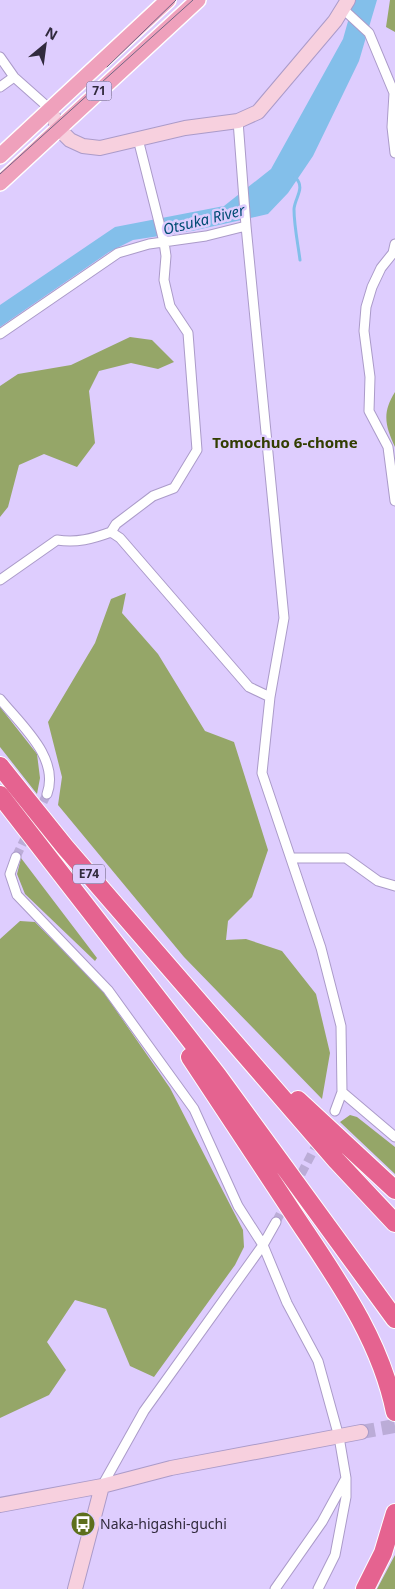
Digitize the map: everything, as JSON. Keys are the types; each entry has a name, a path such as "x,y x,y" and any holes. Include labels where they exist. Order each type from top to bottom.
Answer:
{"highway":[{"name":"E74","path":"0,766 65,846 181,979"},
{"name":"E74","path":"0,795 113,942"},
{"path":"113,942 218,1076 395,1319"},
{"path":"113,942 342,1286 366,1327 376,1351 395,1412"},
{"path":"181,979 287,1090 395,1190"},
{"path":"181,979 336,1160 395,1223"},
{"path":"365,1589 382,1553 395,1513"}],"main road":[{"name":"71","path":"0,156 168,0"},
{"name":"71","path":"0,183 198,0"}],"street":[{"path":"0,57 14,77 50,109 58,128 70,140 83,146 100,148 185,128 238,121 258,112 346,7 369,33 394,93 392,127 395,153"},
{"path":"0,87 14,77"},
{"path":"238,121 245,223 284,618 270,697 262,773 321,948 342,1026 342,1092 335,1111"},
{"path":"0,580 57,540 69,542 91,540 111,532 116,524 153,496 174,488 197,450 188,333 170,306 164,280 166,256 164,240 138,139"},
{"path":"0,334 118,253 164,240 245,223"},
{"path":"395,244 393,253 381,268 372,286 366,307 364,332 370,377 369,411 388,448 395,501"},
{"path":"111,532 120,538 249,687 270,697"},
{"path":"0,699 43,753 51,781 47,794"},
{"path":"16,857 10,874 17,895 108,990 194,1109 238,1206 263,1245 287,1303 318,1361 339,1437 346,1478 346,1497 335,1555 318,1589"},
{"path":"290,858 346,858 378,881 395,886"},
{"path":"342,1092 395,1137"},
{"path":"75,1589 102,1486 144,1411 263,1245 276,1222"},
{"path":"0,1505 102,1486 171,1468 361,1432"},
{"path":"276,1589 322,1522 346,1478"}],"green space":[{"path":"390,0 395,0 395,32 386,27"},
{"path":"130,337 152,340 174,362 158,369 131,363 99,371 89,391 95,443 77,467 44,454 19,465 8,507 0,517 0,386 18,374 71,365"},
{"path":"395,392 395,447 386,419 388,406"},
{"path":"126,593 122,613 158,654 205,731 234,742 268,850 252,897 228,921 226,940 246,939 282,951 316,994 330,1053 322,1099 184,957 58,805 62,777 48,722 95,643 111,599"},
{"path":"0,707 37,754 40,778 37,794 0,747"},
{"path":"21,858 97,958 95,961 25,894 17,874"},
{"path":"20,921 35,922 102,990 170,1088 243,1230 244,1247 235,1265 154,1377 130,1366 106,1309 75,1300 47,1342 66,1370 49,1395 0,1418 0,939"},
{"path":"350,1115 357,1117 395,1147 395,1174 340,1122"},
{"path":"395,1555 395,1589 377,1589"}],"water":[{"name":"Otsuka River","path":"354,0 377,0 359,61 313,156 288,193 268,214 192,231 133,240 109,252 0,327 0,305 115,227 224,206 271,169 343,39"}],"waterway":[{"path":"295,177 300,185 294,209 300,260"}],"tunnel":[{"path":"37,814 47,794"},
{"path":"16,857 29,830"},
{"path":"276,1222 319,1140"},
{"path":"361,1432 395,1426"}],"tram line":[{"path":"107,67 176,0"},
{"path":"0,174 193,0"}],"place":[{"name":"Naka-higashi-guchi","path":"83,1524"}],"district":[{"name":"Tomochuo 6-chome","path":"285,443"}]}
